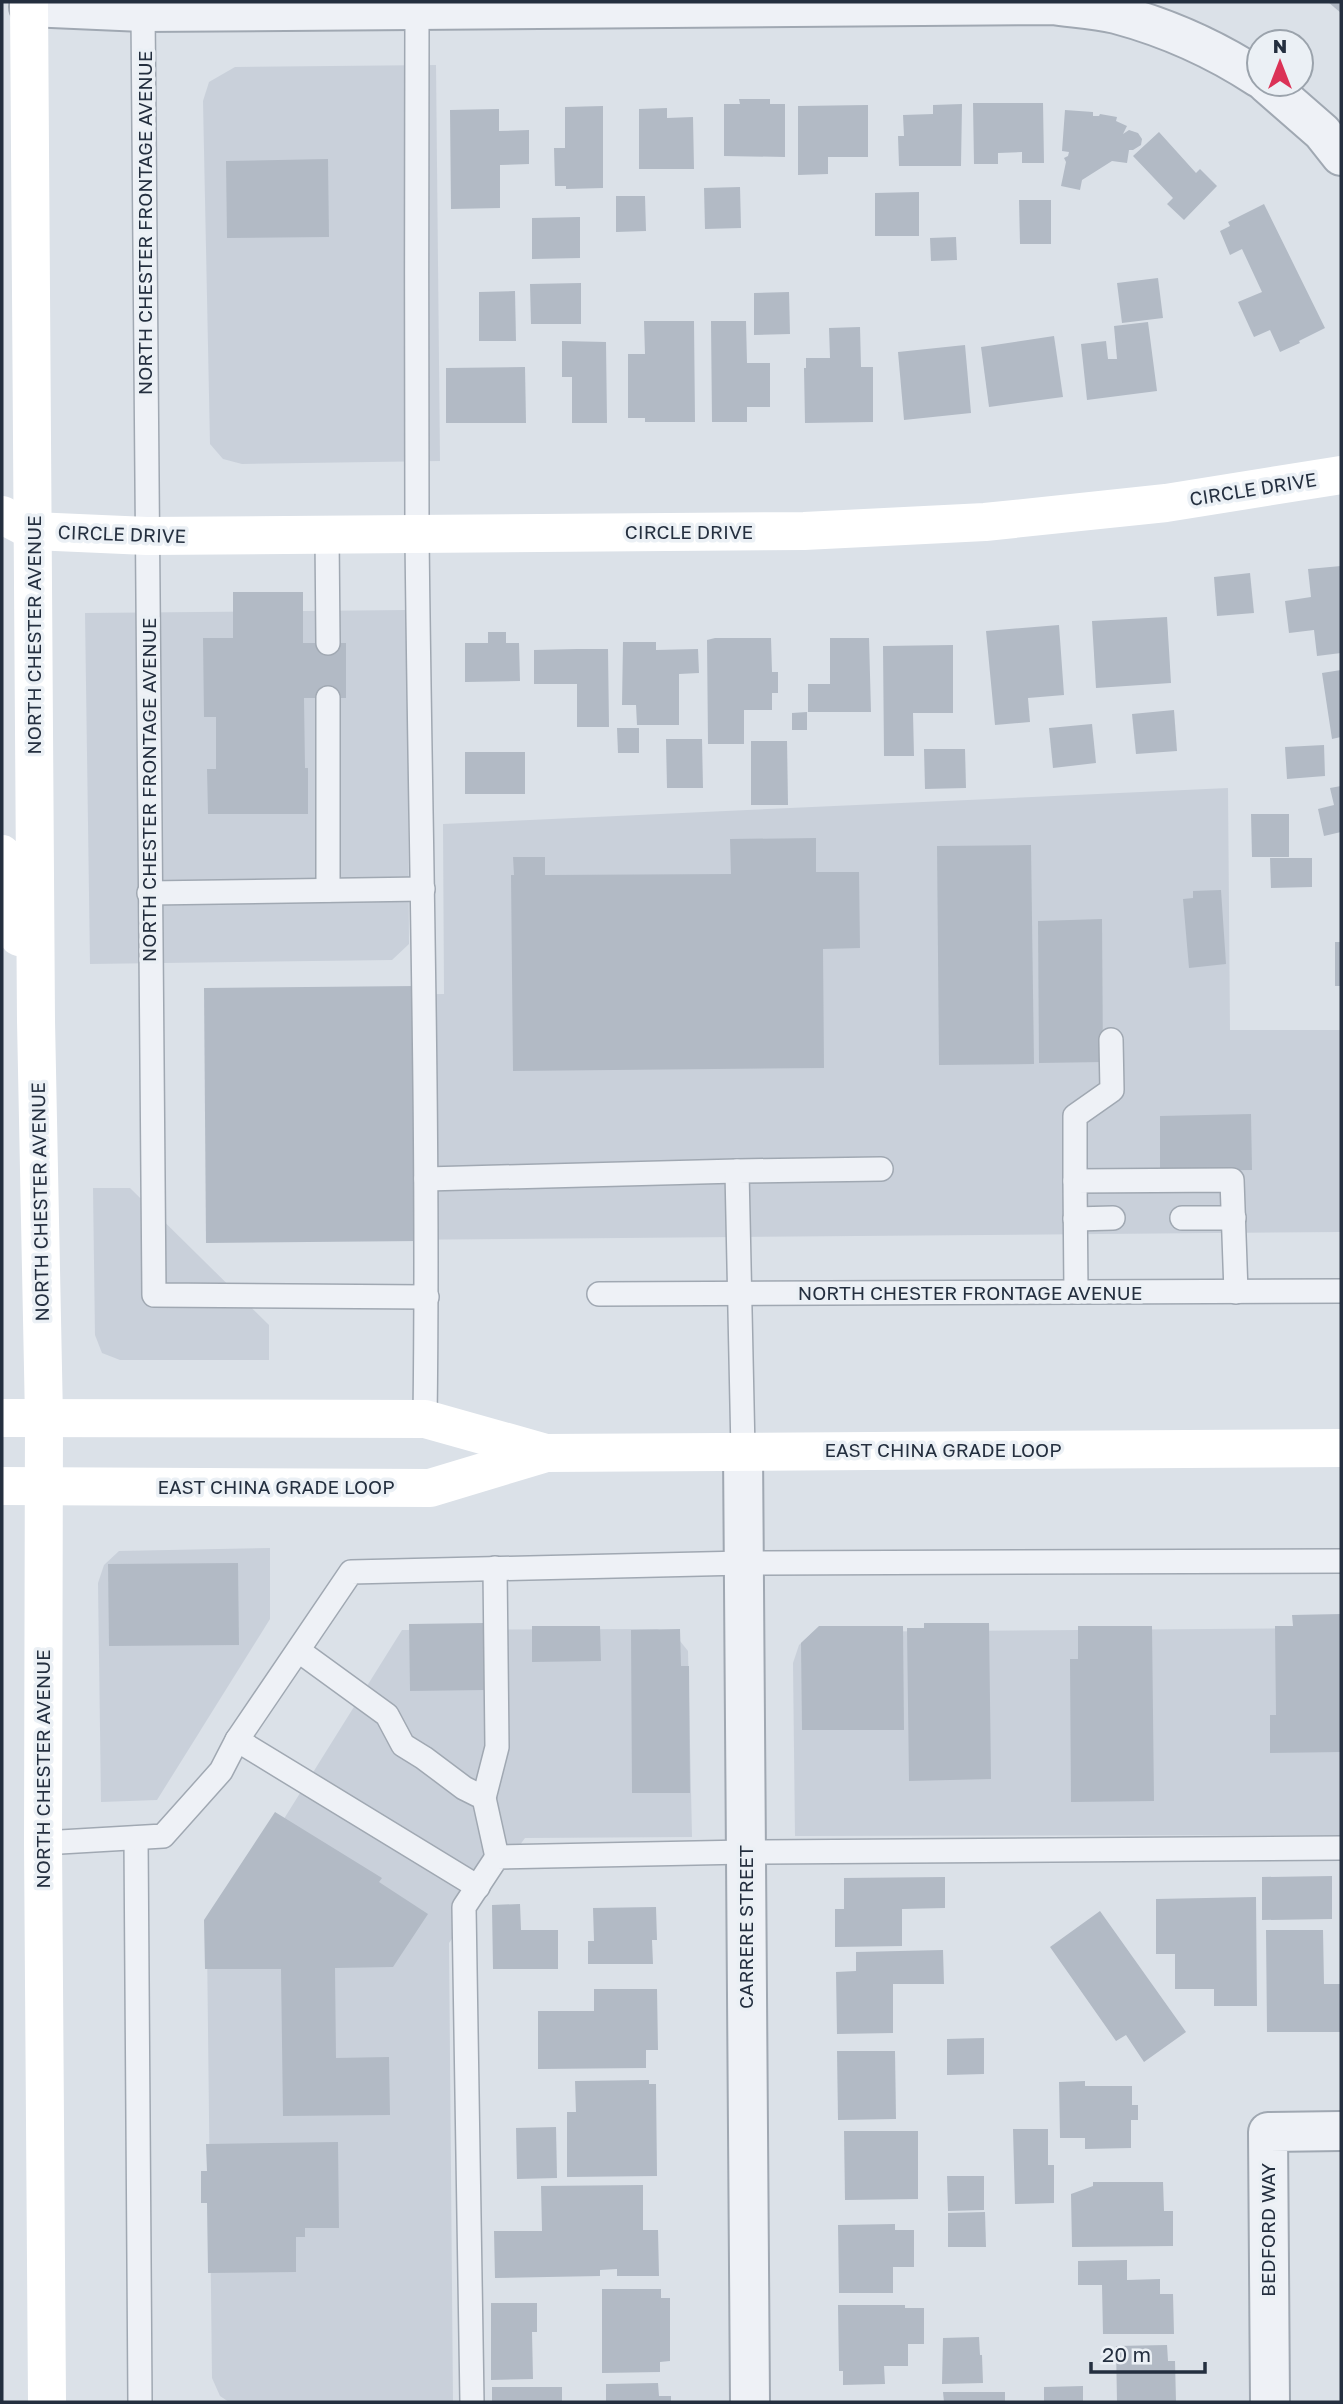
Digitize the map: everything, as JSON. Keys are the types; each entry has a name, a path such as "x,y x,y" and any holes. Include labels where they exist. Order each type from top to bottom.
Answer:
{"main road":[{"name":"NORTH CHESTER AVENUE","path":"29,4 17,523 36,1021 44,1418 43,1843 47,2402"},
{"name":"CIRCLE DRIVE","path":"17,523 147,536 804,531 985,522 1166,503 1341,475"},
{"path":"2,854 36,1021"},
{"name":"EAST CHINA GRADE LOOP","path":"2,1418 425,1419 546,1453"},
{"name":"EAST CHINA GRADE LOOP","path":"2,1486 430,1488 546,1453 1341,1448"}],"street":[{"path":"29,4 143,12 1052,5 1114,14 1167,29 1224,55 1245,69"},
{"path":"1283,98 1322,132 1341,156"},
{"name":"CARRERE STREET","path":"743,1451 750,2402"},
{"name":"BEDFORD WAY","path":"1270,2402 1268,2132 1341,2132"}],"lane":[{"path":"417,10 417,534 426,1179 425,1419"},
{"name":"NORTH CHESTER FRONTAGE AVENUE","path":"143,12 153,1295 427,1297"},
{"path":"327,535 328,643"},
{"path":"328,698 328,890"},
{"path":"149,893 423,889"},
{"path":"1076,1292 1074,1116 1112,1090 1111,1040"},
{"path":"426,1179 881,1169"},
{"path":"737,1171 743,1451"},
{"path":"1075,1181 1232,1180 1236,1292"},
{"path":"1075,1219 1113,1218"},
{"path":"1182,1218 1234,1218"},
{"name":"NORTH CHESTER FRONTAGE AVENUE","path":"599,1294 1341,1291"},
{"path":"43,1843 163,1836 220,1771 237,1740 351,1572 744,1563 1341,1561"},
{"path":"471,2402 464,1907 497,1857 484,1798 497,1747 495,1568"},
{"path":"299,1651 387,1714 403,1745 464,1788 484,1798"},
{"path":"237,1740 478,1887"},
{"path":"136,1838 140,2402"},
{"path":"497,1857 1341,1847"}],"shaded area":[{"path":"436,65 440,461 242,464 223,459 210,444 203,101 209,82 235,67"},
{"path":"407,610 409,944 392,960 90,964 85,613"},
{"path":"1228,788 1230,1030 1341,1030 1341,1232 378,1240 211,997 444,994 443,824"},
{"path":"93,1188 130,1188 269,1325 269,1360 120,1360 102,1353 95,1335"},
{"path":"270,1548 270,1619 157,1800 101,1802 98,1583 104,1565 119,1551"},
{"path":"1341,1628 1341,1835 795,1836 793,1663 799,1645 813,1632"},
{"path":"657,1629 676,1636 688,1651 692,1837 525,1838 449,1943 453,2402 229,2402 220,2396 212,2378 207,1942 402,1630"}],"building":[{"path":"1328,2 1341,2 1341,13"},
{"path":"739,99 770,99 770,104 785,104 785,157 724,156 724,104 740,104"},
{"path":"973,103 1043,103 1044,163 1022,163 1022,152 998,153 998,164 974,164"},
{"path":"962,104 961,166 899,166 898,136 904,136 903,115 933,114 933,105"},
{"path":"868,105 868,157 828,157 828,174 798,175 798,106"},
{"path":"603,106 603,188 566,189 566,186 555,186 554,148 565,148 565,107"},
{"path":"667,108 667,118 693,117 694,169 639,169 639,109"},
{"path":"499,109 499,131 529,130 529,164 500,165 500,208 451,209 450,110"},
{"path":"1065,110 1093,112 1093,116 1100,114 1117,117 1116,121 1127,126 1123,134 1129,130 1138,133 1142,139 1141,145 1129,150 1127,163 1112,161 1082,180 1080,190 1061,186 1066,162 1064,158 1069,152 1062,151"},
{"path":"1159,132 1196,173 1200,169 1217,186 1184,220 1167,204 1173,198 1133,156"},
{"path":"328,159 329,237 227,238 226,161"},
{"path":"740,187 741,228 705,229 704,188"},
{"path":"919,192 919,236 875,236 875,193"},
{"path":"616,196 645,196 646,231 616,232"},
{"path":"1019,200 1051,200 1051,244 1020,244"},
{"path":"1264,204 1325,328 1280,352 1270,330 1254,337 1238,302 1262,292 1242,249 1230,255 1220,231 1230,226 1228,222"},
{"path":"580,217 580,258 532,259 532,218"},
{"path":"956,237 957,260 931,261 930,238"},
{"path":"1158,278 1163,318 1122,323 1117,283"},
{"path":"581,283 581,324 531,324 530,284"},
{"path":"515,291 516,341 479,341 479,292"},
{"path":"789,292 790,334 754,335 754,293"},
{"path":"644,321 694,321 695,422 645,422 645,418 628,418 628,354 645,354"},
{"path":"711,321 746,321 747,363 770,363 770,407 747,407 747,422 712,422"},
{"path":"1148,322 1157,391 1087,400 1081,344 1106,341 1108,359 1117,359 1114,326"},
{"path":"860,327 861,367 873,367 873,422 805,423 806,358 830,358 829,328"},
{"path":"1054,336 1063,397 989,407 981,347"},
{"path":"562,341 606,342 607,423 572,423 572,377 562,377"},
{"path":"965,345 971,413 904,420 898,352"},
{"path":"525,367 526,423 446,423 446,368"},
{"path":"1341,566 1341,653 1317,656 1314,630 1289,633 1285,601 1311,597 1308,569"},
{"path":"1250,573 1254,613 1217,616 1214,577"},
{"path":"233,592 303,592 303,643 346,643 346,698 304,698 308,814 208,814 207,769 216,769 216,717 204,717 203,638 233,638"},
{"path":"1167,617 1171,683 1096,688 1092,621"},
{"path":"1059,625 1064,695 1028,698 1030,722 995,725 986,631"},
{"path":"488,632 506,632 506,643 519,643 520,681 465,682 465,643 488,643"},
{"path":"771,638 772,672 778,672 778,693 772,693 772,710 744,710 744,744 708,744 707,640"},
{"path":"830,638 869,638 871,712 808,712 808,684 830,684"},
{"path":"623,642 656,642 656,650 698,649 699,673 679,674 679,725 637,725 636,705 622,705"},
{"path":"953,645 953,713 913,713 914,756 884,756 883,646"},
{"path":"608,649 609,727 577,727 577,684 534,684 534,650"},
{"path":"1341,670 1341,737 1332,739 1322,673"},
{"path":"1174,710 1177,751 1136,754 1132,714"},
{"path":"807,712 807,730 792,730 792,713"},
{"path":"1092,724 1096,763 1053,768 1049,728"},
{"path":"617,728 639,728 639,753 618,753"},
{"path":"666,739 702,739 703,788 667,788"},
{"path":"751,741 787,741 788,805 751,805"},
{"path":"1324,745 1325,776 1287,779 1285,747"},
{"path":"924,749 965,749 966,788 925,789"},
{"path":"465,752 525,752 525,794 465,794"},
{"path":"1341,786 1341,832 1324,836 1318,809 1334,805 1330,788"},
{"path":"1251,814 1289,814 1289,857 1252,857"},
{"path":"816,838 816,872 859,872 860,948 823,949 824,1068 513,1071 513,857 545,857 545,875 731,874 730,839"},
{"path":"1031,845 1034,1064 939,1065 937,846"},
{"path":"1270,858 1312,858 1312,887 1271,888"},
{"path":"1221,890 1226,964 1189,968 1183,899 1193,898 1193,891"},
{"path":"1102,919 1103,1062 1039,1063 1038,921"},
{"path":"1335,942 1341,942 1341,986 1335,986"},
{"path":"416,986 419,1241 206,1243 204,988"},
{"path":"1251,1114 1252,1170 1160,1171 1160,1116"},
{"path":"238,1563 239,1645 109,1646 108,1564"},
{"path":"1341,1614 1341,1752 1270,1753 1270,1715 1276,1715 1275,1626 1293,1626 1292,1615"},
{"path":"485,1623 485,1690 410,1691 409,1624"},
{"path":"924,1623 989,1623 991,1779 909,1781 907,1628 924,1628"},
{"path":"532,1626 600,1626 601,1661 532,1662"},
{"path":"819,1626 903,1626 904,1730 802,1730 801,1643"},
{"path":"1078,1626 1152,1626 1154,1801 1071,1802 1070,1659 1078,1659"},
{"path":"680,1629 681,1666 689,1666 690,1793 632,1793 631,1630"},
{"path":"275,1812 382,1878 379,1882 428,1914 393,1967 335,1968 336,2058 389,2057 390,2115 283,2116 281,1969 205,1969 204,1920"},
{"path":"1332,1876 1332,1919 1262,1920 1262,1877"},
{"path":"945,1877 945,1908 902,1909 902,1946 835,1947 835,1909 844,1909 844,1878"},
{"path":"1256,1897 1257,2006 1214,2006 1214,1989 1175,1989 1175,1954 1156,1954 1156,1899"},
{"path":"520,1904 521,1930 558,1930 558,1969 493,1969 492,1905"},
{"path":"656,1907 657,1940 652,1940 653,1964 588,1964 588,1941 594,1941 593,1908"},
{"path":"1100,1911 1186,2032 1144,2062 1126,2035 1116,2041 1050,1947"},
{"path":"1266,1930 1323,1930 1324,1984 1341,1984 1341,2032 1267,2032"},
{"path":"943,1950 944,1984 893,1984 893,2033 837,2034 836,1972 856,1971 856,1952"},
{"path":"594,1989 657,1989 658,2050 646,2050 646,2068 538,2069 538,2011 594,2011"},
{"path":"984,2038 984,2074 947,2075 947,2039"},
{"path":"837,2051 895,2051 896,2119 838,2120"},
{"path":"649,2080 649,2084 656,2084 657,2176 567,2177 567,2112 576,2112 575,2081"},
{"path":"1085,2081 1085,2086 1132,2086 1132,2105 1138,2105 1138,2120 1131,2120 1131,2148 1085,2149 1085,2138 1060,2138 1059,2082"},
{"path":"556,2127 557,2178 517,2179 516,2128"},
{"path":"1013,2129 1048,2129 1048,2165 1054,2165 1054,2203 1015,2204"},
{"path":"844,2131 918,2131 918,2199 845,2200"},
{"path":"338,2142 339,2228 305,2228 305,2237 296,2237 296,2272 208,2273 207,2203 201,2203 201,2171 207,2171 206,2144"},
{"path":"947,2176 984,2176 984,2210 948,2211"},
{"path":"1093,2182 1163,2182 1164,2211 1173,2211 1173,2246 1072,2247 1071,2194 1093,2186"},
{"path":"643,2185 643,2230 658,2230 659,2276 617,2276 617,2269 600,2270 600,2276 495,2278 494,2231 542,2231 541,2186"},
{"path":"985,2212 986,2247 948,2247 948,2213"},
{"path":"895,2224 895,2230 914,2230 914,2267 893,2267 893,2293 839,2293 838,2225"},
{"path":"1127,2260 1127,2280 1160,2279 1160,2294 1173,2294 1174,2334 1103,2334 1102,2285 1078,2285 1078,2261"},
{"path":"602,2289 661,2289 661,2298 670,2298 670,2361 660,2362 660,2372 602,2373"},
{"path":"491,2303 537,2303 537,2332 532,2332 533,2379 491,2380"},
{"path":"838,2305 905,2305 905,2308 924,2308 924,2344 908,2344 908,2366 884,2366 885,2384 843,2385 843,2371 839,2371"},
{"path":"979,2337 983,2383 942,2384 943,2338"},
{"path":"1167,2345 1168,2361 1175,2361 1176,2402 1117,2402 1116,2346"},
{"path":"658,2383 659,2396 671,2396 671,2402 606,2402 606,2384"},
{"path":"1083,2386 1083,2402 1044,2402 1044,2387"},
{"path":"492,2387 562,2387 562,2402 492,2402"},
{"path":"943,2392 1005,2392 1005,2402 944,2402"}]}
